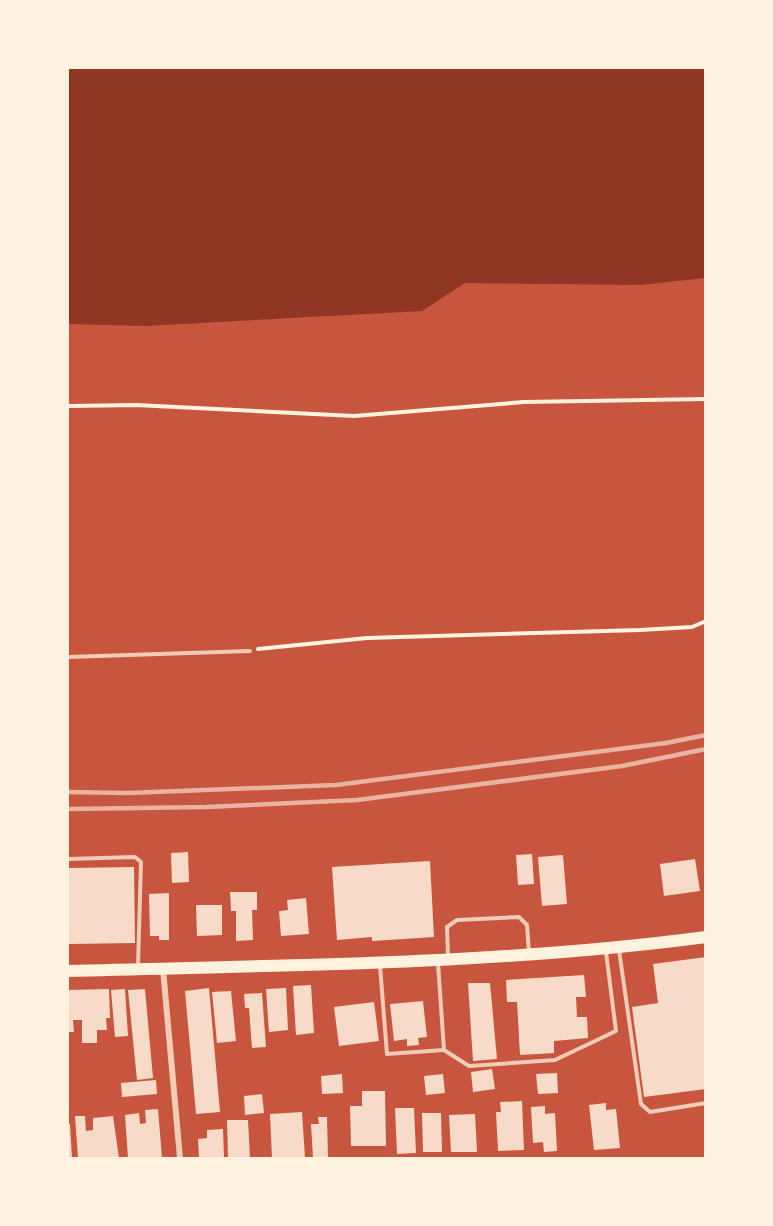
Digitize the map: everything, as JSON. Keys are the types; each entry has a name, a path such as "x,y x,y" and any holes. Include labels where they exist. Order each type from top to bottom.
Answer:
{"main road":[{"path":"68,971 379,963 606,950 705,937"}],"street":[{"path":"163,969 180,1158"}],"lane":[{"path":"68,657 250,651"},
{"path":"68,859 135,857 141,862 138,969"},
{"path":"444,1050 443,959 447,927 457,920 519,917 527,926 529,954"},
{"path":"619,948 641,1104 650,1112 705,1103"},
{"path":"379,963 387,1054 444,1050 469,1066 555,1060 616,1031 606,950"}],"path":[{"path":"68,406 136,405 354,416 524,402 705,399"},
{"path":"250,651 271,646 367,638 640,630 692,627 705,621"}],"shaded area":[{"path":"68,68 705,68 705,278 640,285 465,283 422,311 145,326 68,324"}],"building":[{"path":"188,852 189,882 172,883 171,853"},
{"path":"532,854 534,884 518,885 516,855"},
{"path":"563,855 567,904 542,906 538,857"},
{"path":"695,859 700,891 664,896 660,864"},
{"path":"430,861 434,937 372,941 372,937 337,940 332,867"},
{"path":"134,867 135,943 68,944 68,868"},
{"path":"230,892 257,892 257,910 252,910 253,940 236,941 236,911 231,911"},
{"path":"169,893 169,940 159,940 159,936 150,936 149,894"},
{"path":"306,898 309,934 281,936 279,911 288,910 287,900"},
{"path":"196,905 222,905 222,935 197,936"},
{"path":"706,957 706,1089 644,1097 632,1007 658,1003 653,964"},
{"path":"584,975 586,997 576,997 577,1017 587,1017 588,1038 554,1041 554,1053 520,1055 517,1002 507,1002 506,980"},
{"path":"468,983 490,983 497,1059 473,1061"},
{"path":"311,985 314,1033 296,1035 293,986"},
{"path":"209,988 220,1112 196,1114 185,991"},
{"path":"286,988 288,1030 269,1032 266,989"},
{"path":"109,989 110,1018 106,1018 107,1030 97,1030 97,1043 82,1043 82,1020 73,1020 74,1032 68,1032 68,990"},
{"path":"125,989 128,1036 115,1037 111,990"},
{"path":"145,989 153,1078 137,1080 128,990"},
{"path":"231,991 236,1041 217,1043 212,992"},
{"path":"262,993 266,1047 252,1048 249,1008 245,1008 244,994"},
{"path":"423,1001 427,1037 418,1038 419,1045 407,1046 407,1039 394,1041 390,1004"},
{"path":"374,1002 379,1041 339,1046 334,1007"},
{"path":"492,1069 495,1089 473,1092 471,1072"},
{"path":"557,1073 558,1093 538,1094 536,1074"},
{"path":"342,1074 343,1093 322,1094 321,1076"},
{"path":"443,1074 445,1093 426,1095 424,1076"},
{"path":"156,1080 157,1094 122,1097 121,1083"},
{"path":"362,1091 385,1091 386,1146 351,1146 350,1106 362,1106"},
{"path":"262,1094 264,1113 245,1115 244,1096"},
{"path":"522,1101 524,1150 498,1151 496,1112 501,1112 500,1102"},
{"path":"606,1103 606,1110 616,1109 620,1148 594,1150 589,1105"},
{"path":"545,1106 545,1114 555,1113 557,1151 544,1152 543,1142 533,1143 531,1107"},
{"path":"395,1108 414,1108 416,1153 397,1154"},
{"path":"158,1109 162,1158 128,1158 125,1115 139,1113 140,1124 146,1123 145,1110"},
{"path":"302,1112 305,1158 272,1158 270,1114"},
{"path":"422,1113 441,1113 442,1152 423,1152"},
{"path":"475,1114 477,1152 451,1152 449,1115"},
{"path":"75,1116 85,1116 86,1131 93,1130 93,1118 113,1116 119,1158 78,1158"},
{"path":"318,1117 327,1117 328,1158 313,1158 311,1124 319,1124"},
{"path":"227,1120 248,1120 250,1158 228,1158"},
{"path":"68,1124 70,1124 72,1158 68,1158"},
{"path":"223,1129 224,1158 199,1158 198,1139 207,1138 207,1130"}],"railway":[{"path":"68,792 128,793 336,785 666,743 706,735"},
{"path":"68,809 206,807 357,800 622,766 706,749"}]}
